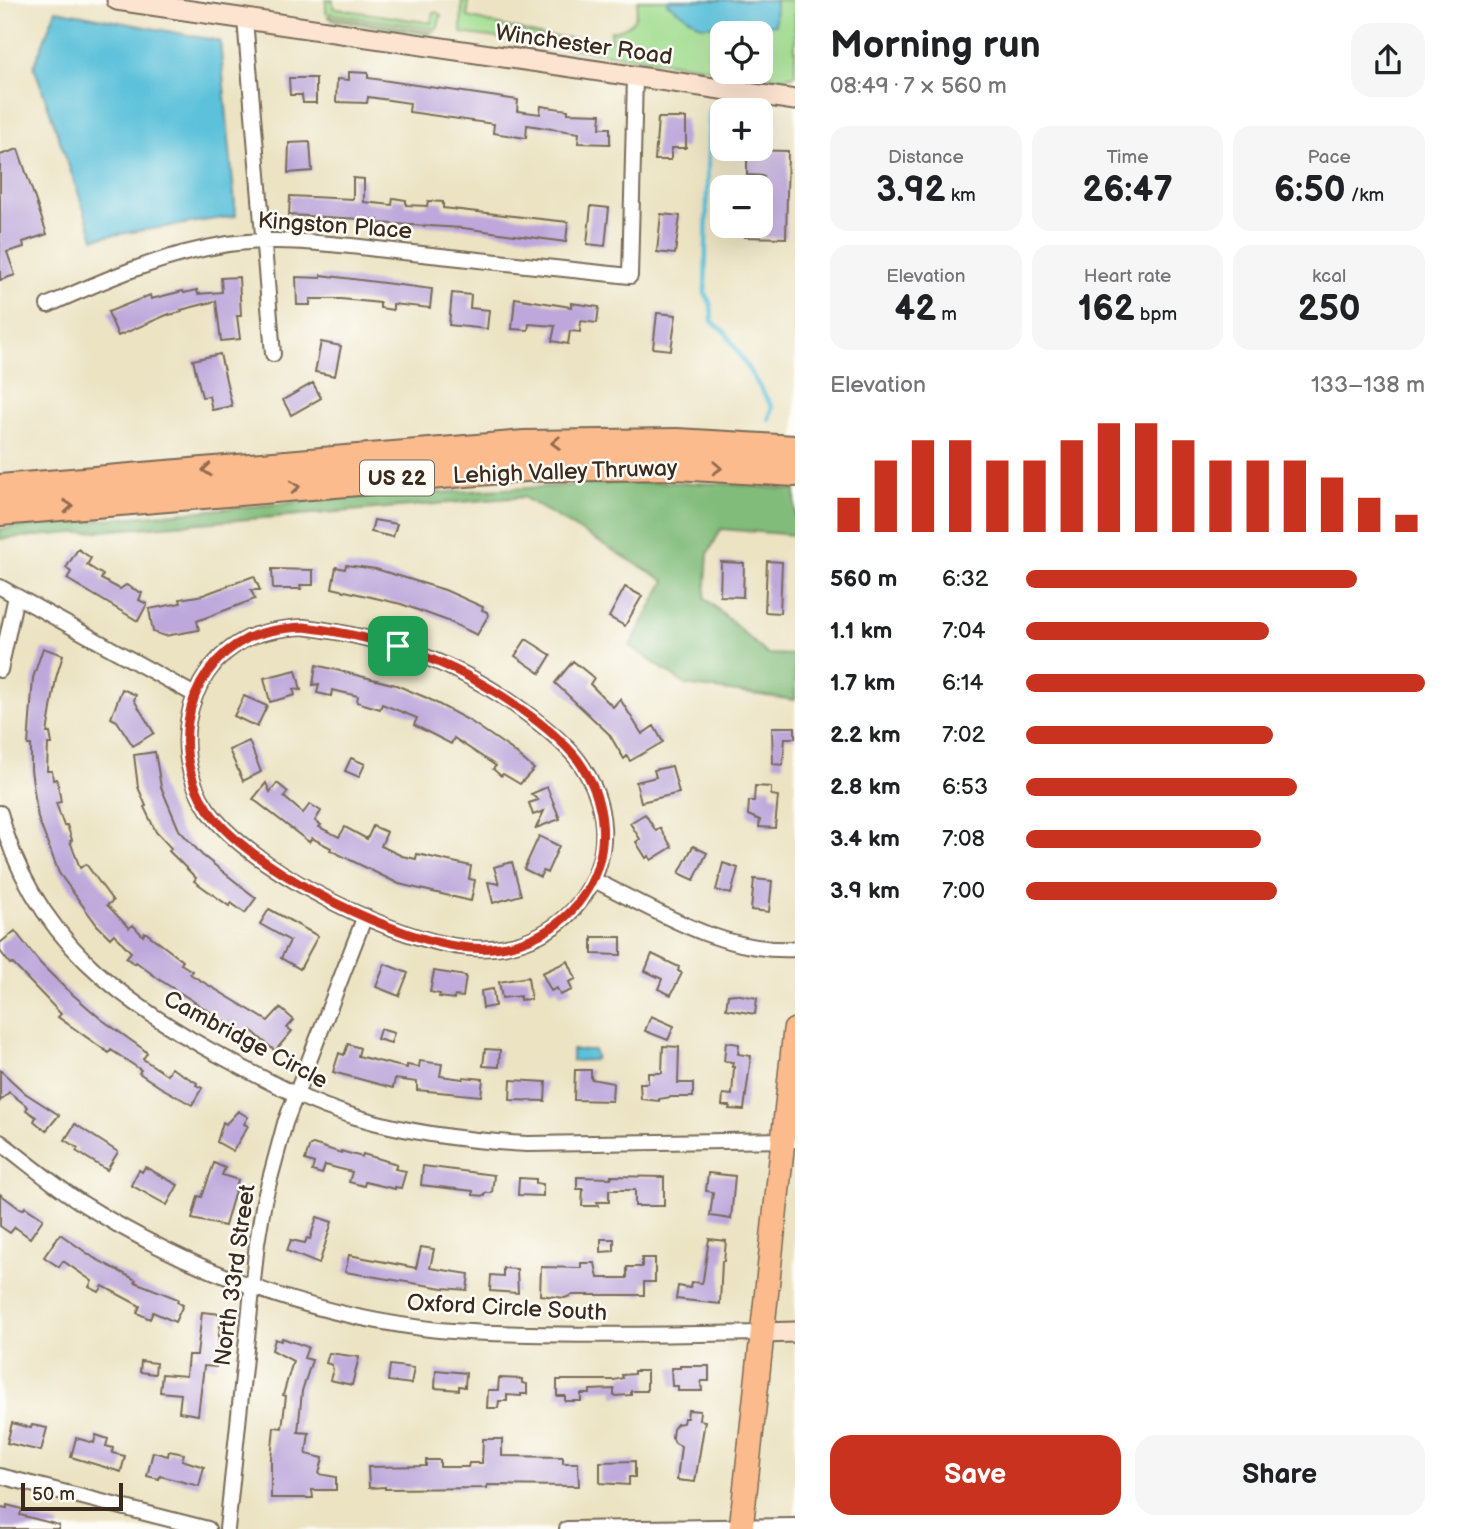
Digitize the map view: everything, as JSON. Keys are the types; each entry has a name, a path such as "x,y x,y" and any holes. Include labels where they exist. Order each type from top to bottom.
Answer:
{"highway":[{"name":"Lehigh Valley Thruway","path":"0,488 524,444 677,442 795,449"},
{"name":"Lehigh Valley Thruway","path":"0,512 526,468 676,466 795,473"}],"main road":[{"path":"741,1528 762,1333 789,1140 795,1030"}],"street":[{"name":"Winchester Road","path":"117,0 795,100"},
{"path":"245,19 273,355"},
{"name":"Kingston Place","path":"47,305 120,273 166,257 197,249 262,240 370,248 630,276 635,77"},
{"path":"0,587 195,695"},
{"path":"0,670 16,596"},
{"path":"285,628 317,629 370,638 425,655 452,667 502,695 537,721 569,750 583,768 595,792 603,824 603,844 594,880 571,912 554,926 519,943 498,947 463,947 408,932 365,916 313,891 274,867 246,847 212,815 198,794 187,753 188,719 195,695 204,678 231,649 256,635 285,628"},
{"name":"Cambridge Circle","path":"0,813 9,846 36,902 87,964 160,1023 295,1096 398,1128 485,1142 528,1144 789,1140"},
{"path":"594,880 693,929 722,940 752,947 795,949"},
{"name":"North 33rd Street","path":"227,1529 252,1287 264,1201 274,1158 295,1096 365,916"},
{"name":"Oxford Circle South","path":"0,1142 83,1204 129,1232 202,1267 252,1287 340,1312 382,1322 465,1332 582,1335 762,1333"},
{"path":"762,1333 795,1332"},
{"path":"0,1476 208,1529"},
{"path":"568,1529 795,1526"}],"green space":[{"path":"326,0 333,0 333,8 431,23 433,13 441,15 438,27 434,29 326,13"},
{"path":"462,0 468,0 468,17 543,36 610,41 611,31 624,28 635,18 638,0 795,0 795,75 773,77 773,21 710,21 710,68 461,33"},
{"path":"327,16 432,32 428,34 333,20"},
{"path":"640,482 729,484 795,490 795,535 721,529 708,554 705,598 767,654 795,655 795,700 686,685 630,646 665,581 523,497 0,539 0,529 356,497"}],"water":[{"path":"667,0 776,0 775,25 773,21 710,21 710,26 701,26 667,3"},
{"path":"56,10 220,41 236,216 94,238 34,66"},
{"path":"572,1050 594,1050 596,1057 594,1060 572,1061"}],"building":[{"path":"349,72 368,73 368,78 518,100 517,111 540,114 541,106 568,110 568,113 601,114 600,128 610,128 610,144 578,143 579,133 527,125 526,138 493,133 494,124 409,112 410,103 368,97 367,103 336,102 337,79 349,80"},
{"path":"289,78 316,78 316,103 303,103 302,95 290,95"},
{"path":"658,118 686,118 686,148 671,148 671,160 655,160"},
{"path":"310,142 312,171 288,173 289,143"},
{"path":"18,149 47,234 23,242 24,247 7,252 15,275 0,280 0,155"},
{"path":"773,151 788,151 786,238 773,238 773,175 747,175 747,161 773,161"},
{"path":"353,178 364,179 364,202 392,205 393,198 406,200 406,205 427,206 428,201 443,202 443,208 568,222 566,242 463,228 289,215 290,196 353,199"},
{"path":"591,206 609,208 605,246 587,244"},
{"path":"661,214 680,216 675,254 657,252"},
{"path":"321,275 432,289 430,308 393,304 393,310 380,308 380,303 341,299 310,299 310,305 297,305 296,277 321,278"},
{"path":"239,277 241,316 237,316 240,339 221,341 216,301 169,314 118,336 108,312 150,295 151,299 183,291 197,290 198,294 222,292 221,278"},
{"path":"452,293 471,295 470,308 489,310 487,329 449,325"},
{"path":"515,298 571,307 571,303 599,307 597,323 581,321 580,332 570,331 568,344 552,341 555,326 529,324 528,330 512,329"},
{"path":"657,313 676,315 671,350 653,348"},
{"path":"321,342 341,346 335,376 315,372"},
{"path":"220,354 232,406 212,410 209,396 202,397 193,360"},
{"path":"313,383 321,398 291,415 283,400"},
{"path":"374,520 397,524 393,537 371,532"},
{"path":"78,549 91,558 87,565 103,575 101,579 120,589 126,585 142,593 139,600 147,604 138,621 67,579 71,572 66,568"},
{"path":"767,561 782,562 780,613 765,612"},
{"path":"721,562 744,563 743,597 720,596"},
{"path":"346,565 376,569 445,590 483,607 482,610 487,612 488,616 477,635 401,604 332,588 336,567 345,569"},
{"path":"272,569 313,570 313,585 300,585 301,589 273,589"},
{"path":"254,576 260,590 251,590 255,599 197,621 199,630 165,636 153,632 149,609 181,603 180,599 203,595"},
{"path":"625,587 642,596 625,626 609,617"},
{"path":"526,639 551,655 540,673 515,656"},
{"path":"43,648 63,655 56,678 47,733 50,733 52,744 48,744 47,771 52,771 53,780 57,779 61,802 56,803 64,826 67,825 80,868 86,864 113,901 107,905 129,928 133,925 143,936 145,932 183,961 181,964 192,971 190,974 268,1021 280,1008 294,1020 287,1028 292,1031 275,1051 251,1030 248,1036 126,958 131,952 114,934 110,938 97,925 59,873 38,818 31,770 31,745 28,745 33,678"},
{"path":"573,661 594,678 590,684 613,707 620,699 642,734 654,726 663,742 630,761 627,756 624,759 609,734 555,683"},
{"path":"316,665 396,685 427,698 470,721 511,749 534,769 520,784 503,774 501,776 493,769 496,766 454,738 451,744 414,725 417,718 382,704 380,709 357,702 358,696 332,690 331,696 317,693 319,684 313,685"},
{"path":"296,670 301,690 293,689 295,695 270,702 264,678"},
{"path":"122,689 136,695 134,700 154,733 133,746 117,721 111,718"},
{"path":"244,696 267,706 257,727 234,716"},
{"path":"772,727 795,727 795,738 785,738 783,765 773,764"},
{"path":"249,741 261,772 243,781 229,750"},
{"path":"155,752 161,787 179,830 202,855 256,898 245,913 231,903 229,906 194,881 196,878 169,851 171,848 156,832 138,787 134,755"},
{"path":"351,758 365,764 359,777 345,771"},
{"path":"672,766 679,793 641,802 636,782 656,777 654,770"},
{"path":"266,783 270,792 277,783 288,792 284,797 303,813 310,804 321,811 315,821 321,825 319,827 339,837 345,827 367,839 373,826 387,832 381,846 402,856 416,859 417,854 471,866 469,879 475,880 471,901 399,884 330,850 331,848 312,838 309,842 253,799"},
{"path":"755,786 771,787 771,795 778,796 775,828 759,827 760,820 748,815 749,801 754,801"},
{"path":"547,787 560,819 536,828 544,811 533,815 529,803 538,800 531,794"},
{"path":"645,814 656,831 660,828 672,847 651,860 649,856 646,858 636,842 640,839 630,823"},
{"path":"539,836 559,846 547,873 543,871 540,877 524,869"},
{"path":"693,846 707,853 694,880 679,873"},
{"path":"512,862 521,895 493,903 488,882 499,884 494,867"},
{"path":"723,863 738,868 731,894 716,890"},
{"path":"754,879 772,881 769,912 751,910"},
{"path":"269,909 318,936 300,969 281,958 290,941 260,924"},
{"path":"15,931 40,963 64,987 147,1053 143,1059 167,1075 171,1068 197,1083 196,1085 202,1088 192,1105 160,1087 139,1073 141,1070 111,1050 109,1053 58,1017 61,1014 0,951 0,943"},
{"path":"592,937 621,937 621,955 592,954"},
{"path":"652,954 679,967 678,971 682,973 671,995 658,989 662,979 645,971"},
{"path":"568,961 576,979 569,982 572,990 560,995 557,988 551,991 542,973"},
{"path":"385,964 408,973 399,996 376,987"},
{"path":"434,971 466,976 463,997 439,997 440,994 430,992"},
{"path":"528,977 531,999 520,1000 520,996 502,998 499,982"},
{"path":"493,989 495,1006 483,1008 481,991"},
{"path":"728,995 757,998 755,1014 726,1009"},
{"path":"651,1016 674,1026 668,1040 645,1031"},
{"path":"380,1029 394,1033 391,1043 377,1039"},
{"path":"726,1042 739,1044 738,1054 751,1056 744,1110 722,1106 723,1094 732,1095 734,1067 733,1062 724,1061"},
{"path":"348,1044 360,1048 358,1056 407,1068 407,1065 419,1067 420,1061 442,1064 440,1076 483,1079 481,1096 417,1090 417,1082 395,1079 393,1088 333,1072 339,1053 344,1055"},
{"path":"663,1046 679,1047 678,1083 693,1083 693,1097 671,1097 659,1101 641,1099 640,1083 648,1083 648,1073 662,1073"},
{"path":"485,1049 500,1050 499,1067 483,1066"},
{"path":"0,1070 25,1093 59,1115 46,1131 34,1121 36,1117 26,1110 28,1107 9,1092 0,1101"},
{"path":"575,1070 591,1070 591,1079 613,1083 612,1101 574,1100"},
{"path":"511,1080 546,1082 545,1101 510,1100"},
{"path":"238,1111 248,1117 244,1124 248,1126 233,1151 217,1142 223,1122 226,1124"},
{"path":"75,1124 118,1152 107,1170 76,1151 78,1148 65,1140"},
{"path":"310,1145 341,1153 362,1157 363,1154 397,1164 395,1169 406,1171 401,1188 365,1182 364,1186 349,1182 352,1172 325,1165 322,1174 312,1171 314,1163 305,1160"},
{"path":"214,1163 225,1168 222,1175 238,1180 225,1226 192,1219 198,1196 202,1197"},
{"path":"423,1166 494,1175 492,1193 485,1193 485,1196 473,1195 473,1191 421,1185"},
{"path":"145,1167 178,1185 167,1205 131,1185 139,1170 142,1172"},
{"path":"708,1173 735,1176 731,1219 710,1216 713,1192 706,1191"},
{"path":"577,1177 664,1177 664,1206 635,1206 635,1190 609,1190 609,1202 597,1202 598,1206 582,1206 583,1189 577,1189"},
{"path":"519,1178 536,1179 536,1183 543,1184 543,1196 518,1195"},
{"path":"0,1194 19,1208 25,1207 43,1219 30,1238 15,1227 10,1233 0,1226"},
{"path":"317,1217 332,1222 319,1264 287,1251 291,1240 305,1243 307,1238 310,1239"},
{"path":"60,1234 94,1258 136,1280 135,1282 178,1299 177,1302 183,1305 175,1322 153,1312 150,1319 137,1313 140,1306 103,1286 99,1292 89,1287 92,1281 63,1261 59,1267 44,1257"},
{"path":"601,1239 614,1239 614,1251 601,1252"},
{"path":"709,1239 726,1241 720,1304 676,1299 678,1286 690,1288 691,1282 702,1283"},
{"path":"421,1247 434,1249 430,1268 469,1274 467,1290 345,1272 349,1255 416,1268"},
{"path":"642,1258 655,1258 655,1282 644,1282 644,1295 572,1295 565,1298 540,1295 541,1267 581,1268 581,1263 595,1263 598,1278 627,1278 627,1267 642,1267"},
{"path":"503,1268 517,1269 518,1293 490,1291 491,1275 503,1276"},
{"path":"202,1312 221,1314 216,1367 204,1366 198,1415 179,1412 181,1394 160,1392 162,1374 186,1376 188,1355 197,1355"},
{"path":"282,1338 308,1347 304,1358 312,1360 302,1391 298,1432 309,1433 306,1454 323,1458 319,1474 336,1477 336,1490 312,1490 313,1498 271,1498 274,1427 282,1428 286,1396 283,1395 293,1361 272,1350 275,1339 281,1341"},
{"path":"329,1353 359,1357 352,1385 330,1380 332,1365 326,1363"},
{"path":"141,1361 156,1363 155,1374 140,1372"},
{"path":"390,1365 414,1368 411,1384 388,1381"},
{"path":"709,1366 709,1381 701,1381 702,1391 678,1391 678,1386 672,1386 671,1368"},
{"path":"436,1370 466,1373 465,1387 459,1386 459,1390 435,1388"},
{"path":"634,1371 647,1371 647,1391 631,1391 631,1395 614,1396 614,1389 590,1390 590,1394 581,1394 581,1401 565,1401 565,1396 557,1396 557,1380 614,1380 623,1378 622,1375 634,1374"},
{"path":"499,1378 522,1379 522,1383 527,1384 527,1394 507,1395 507,1401 499,1401 498,1408 487,1408 488,1390 498,1390"},
{"path":"688,1410 700,1411 699,1420 705,1421 695,1482 677,1480 681,1446 675,1443 672,1437 673,1429 687,1418"},
{"path":"12,1423 31,1428 32,1425 47,1428 41,1451 7,1443"},
{"path":"96,1435 108,1439 106,1446 113,1448 112,1453 125,1456 121,1472 71,1457 76,1438 94,1443"},
{"path":"483,1439 502,1439 502,1456 563,1457 563,1463 578,1463 579,1486 369,1488 368,1467 426,1466 426,1460 440,1460 440,1467 468,1467 469,1463 482,1463"},
{"path":"169,1451 184,1454 182,1460 204,1467 199,1486 160,1476 159,1479 147,1476 153,1452 168,1456"},
{"path":"635,1461 635,1477 629,1477 629,1485 600,1483 600,1462"},
{"path":"7,1505 22,1509 20,1515 59,1525 59,1529 0,1529 0,1507 7,1508"}],"waterway":[{"path":"709,110 705,294 711,304 712,321 726,333 772,407 769,420"}],"route":[{"path":"304,627 341,632 398,646 452,667 502,695 537,721 569,750 588,777 600,807 603,824 599,865 594,880 571,912 536,936 498,947 463,947 408,932 365,916 303,886 246,847 217,822 198,794 187,753 188,719 195,695 204,678 216,662 231,649 265,632 304,627"}]}
